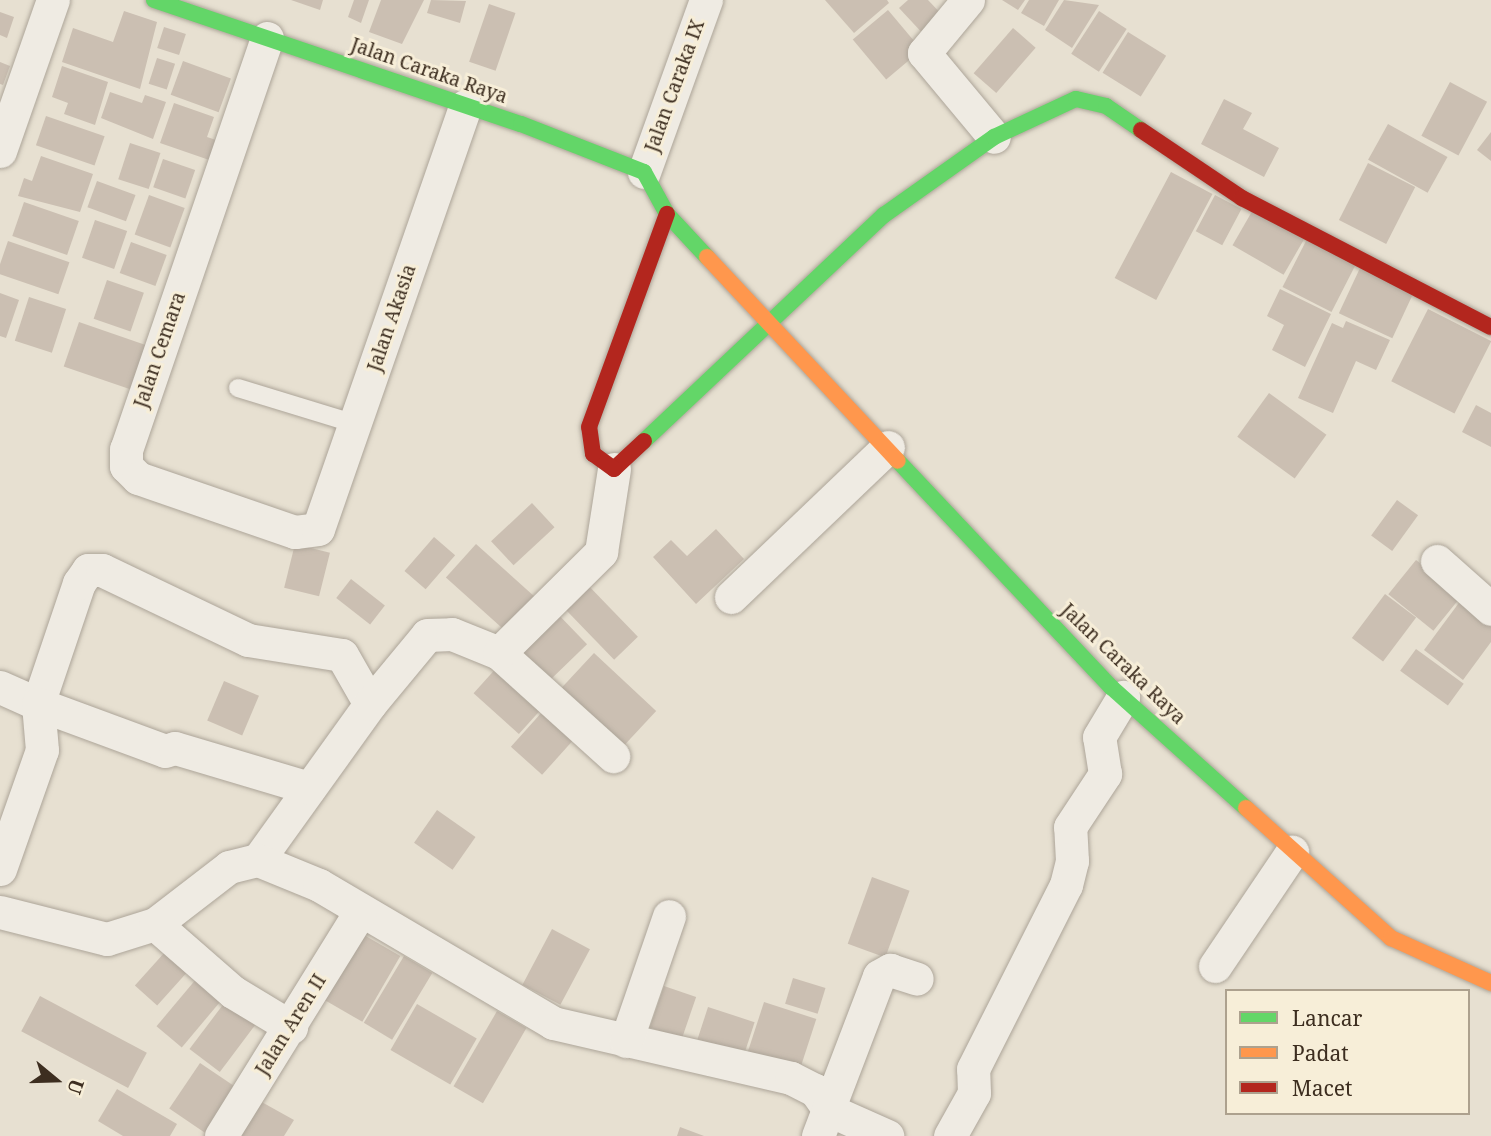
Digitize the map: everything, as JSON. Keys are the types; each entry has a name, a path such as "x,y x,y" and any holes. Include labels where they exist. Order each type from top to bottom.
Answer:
{"street":[{"path":"0,151 53,0"},
{"name":"Jalan Caraka Raya","path":"154,0 188,5 267,38 465,106 643,172 667,214 771,321 1123,697 1292,852 1391,938 1491,983"},
{"name":"Jalan Caraka IX","path":"643,172 706,0"},
{"path":"968,0 924,53 994,137"},
{"name":"Jalan Cemara","path":"267,38 126,449 126,466 138,478 295,532 318,529"},
{"path":"499,653 600,552 614,469 865,234 994,137 1076,99 1106,106 1242,198 1491,327"},
{"name":"Jalan Akasia","path":"318,529 465,106"},
{"path":"614,469 593,454 589,427 667,214"},
{"path":"731,597 888,447"},
{"path":"1437,561 1491,609"},
{"path":"0,869 42,750 38,704 88,569 102,570 248,640 342,655 370,704"},
{"path":"258,859 370,704 427,635 452,634 499,653 613,756"},
{"path":"0,687 164,751 194,752 309,788"},
{"path":"950,1136 974,1093 973,1069 1066,885 1072,861 1067,838 1105,774 1099,737 1123,697"},
{"path":"1215,966 1292,852"},
{"path":"0,912 107,939 155,923 229,867 258,859 319,885 360,912 553,1023 791,1078 815,1090 823,1123"},
{"name":"Jalan Aren II","path":"220,1136 291,1027 360,912"},
{"path":"626,1041 668,916"},
{"path":"155,923 233,992 291,1027"},
{"path":"823,1123 879,976 890,970 917,979"},
{"path":"823,1123 887,1136"}],"lane":[{"path":"238,388 356,424"}],"building":[{"path":"291,0 323,0 320,10"},
{"path":"354,0 369,0 361,23 348,17"},
{"path":"381,0 424,0 402,44 369,32"},
{"path":"431,0 466,1 460,23 427,13"},
{"path":"825,0 887,0 889,3 854,33"},
{"path":"908,0 928,0 946,19 926,37 899,8"},
{"path":"1002,0 1025,0 1018,10"},
{"path":"1029,0 1059,0 1044,26 1021,13"},
{"path":"1064,0 1099,5 1072,48 1045,30"},
{"path":"489,4 515,13 496,71 469,62"},
{"path":"888,10 921,50 886,79 853,40"},
{"path":"124,11 157,22 140,89 62,62 73,28 113,42"},
{"path":"1099,11 1127,29 1099,72 1071,54"},
{"path":"0,12 14,17 7,38 0,35"},
{"path":"164,27 186,34 179,55 157,48"},
{"path":"1013,28 1036,48 996,93 974,73"},
{"path":"1128,32 1166,56 1141,97 1103,73"},
{"path":"157,58 175,64 167,90 149,84"},
{"path":"183,61 231,78 219,112 171,95"},
{"path":"0,62 10,66 3,85 0,84"},
{"path":"62,66 108,82 95,125 64,114 68,103 52,97"},
{"path":"1450,82 1487,102 1458,156 1421,136"},
{"path":"110,92 142,103 145,95 166,102 153,139 101,118"},
{"path":"1224,99 1252,113 1243,129 1279,148 1264,177 1201,144"},
{"path":"174,103 214,117 207,137 222,142 215,162 160,143"},
{"path":"46,116 105,136 95,165 36,145"},
{"path":"1388,124 1447,157 1428,193 1368,160"},
{"path":"1491,132 1491,161 1477,150"},
{"path":"130,143 160,153 149,189 118,179"},
{"path":"41,156 93,174 80,212 18,196 24,178 32,181"},
{"path":"163,159 195,170 185,198 153,187"},
{"path":"1368,163 1415,187 1386,244 1339,220"},
{"path":"1171,172 1212,194 1156,300 1115,278"},
{"path":"97,181 136,195 126,221 87,207"},
{"path":"149,195 185,208 170,247 135,234"},
{"path":"1215,195 1241,209 1222,245 1196,231"},
{"path":"24,202 79,221 67,255 12,236"},
{"path":"1254,208 1305,238 1284,275 1232,245"},
{"path":"95,220 127,231 114,269 82,258"},
{"path":"1307,239 1356,264 1331,312 1282,287"},
{"path":"8,241 69,262 58,294 0,274 0,264"},
{"path":"131,242 167,255 155,286 120,273"},
{"path":"1360,268 1413,293 1392,338 1339,313"},
{"path":"107,280 144,293 131,331 94,319"},
{"path":"1280,289 1331,314 1305,367 1272,350 1284,325 1267,316"},
{"path":"0,293 19,300 6,338 0,336"},
{"path":"29,297 66,309 52,353 15,341"},
{"path":"1428,309 1491,341 1454,413 1391,381"},
{"path":"1346,321 1390,340 1376,370 1356,361 1333,413 1298,398 1332,323 1343,328"},
{"path":"79,322 150,346 135,391 64,366"},
{"path":"1269,393 1326,435 1295,478 1237,437"},
{"path":"1476,405 1491,413 1491,447 1462,432"},
{"path":"1397,500 1418,515 1392,551 1371,536"},
{"path":"532,503 555,527 514,565 491,541"},
{"path":"716,529 744,559 696,604 653,557 671,540 687,556"},
{"path":"434,537 455,555 426,589 404,571"},
{"path":"295,544 330,553 319,596 284,588"},
{"path":"476,544 535,597 505,630 446,577"},
{"path":"1416,560 1461,597 1433,631 1388,594"},
{"path":"351,579 385,605 370,624 336,598"},
{"path":"583,580 638,637 614,660 559,603"},
{"path":"1385,594 1416,617 1383,661 1352,638"},
{"path":"1464,596 1491,616 1491,642 1463,680 1424,650"},
{"path":"553,609 587,644 547,682 513,647"},
{"path":"1416,649 1464,684 1448,706 1400,671"},
{"path":"594,653 656,711 617,753 555,695"},
{"path":"499,665 544,706 519,734 474,693"},
{"path":"224,681 259,696 242,735 207,721"},
{"path":"543,711 574,739 542,775 511,747"},
{"path":"437,810 476,837 453,870 414,843"},
{"path":"872,877 910,891 885,957 848,944"},
{"path":"552,929 590,949 560,1005 522,985"},
{"path":"357,931 400,956 362,1022 319,997"},
{"path":"165,952 187,972 157,1006 135,985"},
{"path":"404,956 432,973 392,1040 364,1023"},
{"path":"197,978 222,999 182,1047 157,1026"},
{"path":"793,978 826,988 818,1014 785,1004"},
{"path":"664,986 696,997 682,1039 650,1028"},
{"path":"40,996 147,1053 128,1088 21,1031"},
{"path":"225,1002 255,1025 220,1072 189,1049"},
{"path":"764,1002 816,1019 799,1071 747,1054"},
{"path":"417,1004 477,1038 450,1084 391,1050"},
{"path":"708,1007 755,1022 744,1054 697,1039"},
{"path":"497,1011 526,1028 483,1103 454,1086"},
{"path":"200,1063 236,1087 205,1133 169,1109"},
{"path":"117,1089 177,1124 170,1136 123,1136 98,1121"},
{"path":"251,1096 294,1120 284,1136 238,1136"},
{"path":"680,1127 704,1136 677,1136"}],"traffic: fast":[{"path":"154,0 521,124 644,172 667,214 707,257"},
{"path":"644,441 884,215 994,137 1076,99 1106,106 1141,130"},
{"path":"898,461 1111,687 1246,808"}],"traffic: slow":[{"path":"707,257 898,461"},
{"path":"1246,808 1391,938 1491,983"}],"traffic: jam":[{"path":"1141,130 1242,198 1491,327"},
{"path":"644,441 614,469 593,454 589,427 667,214"}]}
